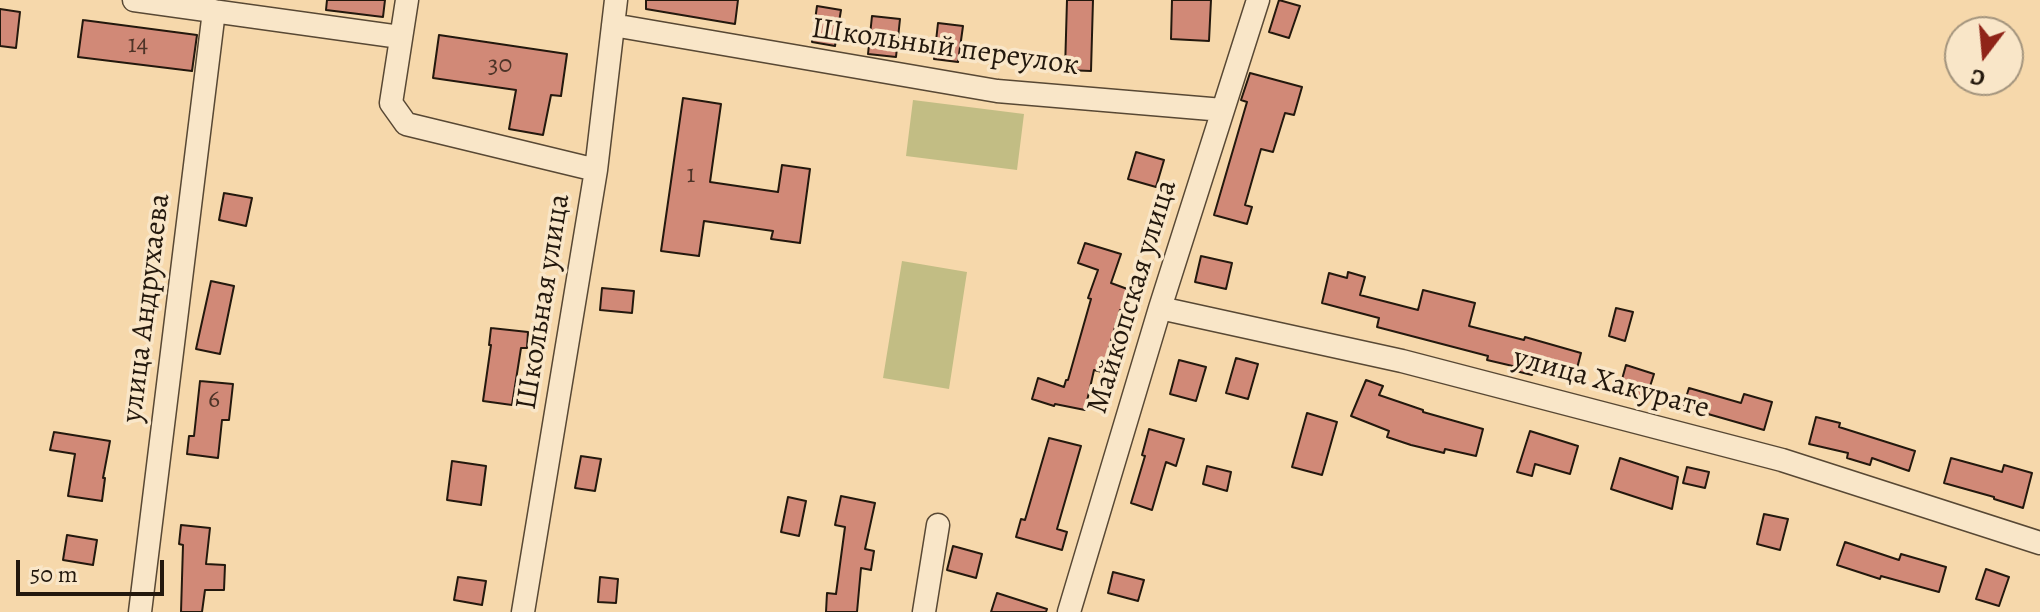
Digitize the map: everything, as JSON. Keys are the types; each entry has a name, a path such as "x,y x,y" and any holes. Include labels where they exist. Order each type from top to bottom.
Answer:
{"street":[{"path":"134,0 400,37"},
{"path":"407,0 391,103 406,124 596,170"},
{"name":"Школьная улица","path":"523,612 596,170 616,0"},
{"name":"Майкопская улица","path":"1069,612 1160,308 1258,0"},
{"name":"улица Андрухаева","path":"140,612 214,11"},
{"name":"Школьный переулок","path":"613,25 997,91 1223,110"},
{"name":"улица Хакурате","path":"1160,308 1402,361 1782,460 2040,543"},
{"path":"924,612 938,525"}],"shaded area":[{"path":"913,100 1024,114 1017,170 906,156"},
{"path":"902,261 967,272 949,389 883,378"}],"building":[{"path":"327,0 385,0 383,17 326,10"},
{"path":"646,0 738,0 735,24 646,9"},
{"path":"1067,0 1093,0 1091,71 1065,70"},
{"path":"1172,0 1211,0 1209,41 1171,39"},
{"path":"1279,0 1300,6 1289,38 1269,32"},
{"path":"817,6 841,10 835,46 812,42"},
{"path":"0,9 20,12 16,48 0,46"},
{"path":"872,16 900,19 896,57 868,54"},
{"path":"83,20 197,35 192,71 78,57"},
{"path":"938,23 963,26 958,62 934,59"},
{"path":"439,35 567,54 561,96 551,95 543,135 509,129 516,90 433,78"},
{"path":"1250,73 1302,87 1294,115 1285,113 1273,152 1261,149 1245,205 1252,207 1247,224 1214,215 1247,102 1241,100"},
{"path":"683,98 721,104 710,182 778,192 782,165 810,169 800,243 771,239 773,231 704,221 699,256 661,251"},
{"path":"1136,152 1164,160 1156,187 1128,179"},
{"path":"224,193 252,198 246,226 219,220"},
{"path":"1085,243 1121,254 1111,283 1130,290 1123,311 1120,310 1102,372 1094,370 1085,410 1032,399 1038,378 1064,387 1068,380 1098,270 1078,263"},
{"path":"1201,256 1232,263 1226,289 1195,282"},
{"path":"1348,272 1365,277 1360,295 1418,310 1423,290 1475,303 1469,326 1524,340 1525,337 1581,353 1575,376 1535,366 1532,375 1516,371 1517,367 1487,360 1488,356 1377,327 1379,318 1322,303 1329,273 1347,278"},
{"path":"211,281 234,286 220,354 196,349"},
{"path":"602,288 634,291 632,313 600,310"},
{"path":"1616,308 1633,312 1625,341 1609,336"},
{"path":"491,328 528,332 527,348 521,348 512,405 483,401"},
{"path":"1236,358 1258,364 1248,399 1226,393"},
{"path":"1179,360 1206,367 1196,401 1170,394"},
{"path":"1626,365 1654,374 1646,399 1619,390"},
{"path":"1366,380 1383,386 1379,395 1423,412 1483,429 1476,456 1411,445 1387,437 1389,431 1351,416"},
{"path":"200,381 233,384 229,420 222,420 218,458 187,454 189,436 194,436"},
{"path":"1689,388 1741,403 1744,394 1772,402 1764,430 1682,410"},
{"path":"1307,413 1337,422 1322,475 1292,467"},
{"path":"1816,417 1915,451 1909,471 1872,458 1870,465 1847,458 1848,453 1809,444"},
{"path":"1149,429 1184,439 1176,466 1166,462 1152,510 1131,503 1145,456 1142,455"},
{"path":"1530,431 1578,446 1570,474 1535,464 1532,476 1517,472"},
{"path":"54,432 110,441 102,501 68,496 75,454 50,450"},
{"path":"1049,438 1081,446 1057,529 1067,532 1062,550 1016,537 1021,519 1025,520"},
{"path":"581,456 601,459 595,491 575,488"},
{"path":"1620,458 1678,477 1672,509 1611,489"},
{"path":"1951,458 2002,472 2004,465 2032,473 2023,508 1944,483"},
{"path":"452,461 486,466 481,505 447,500"},
{"path":"1207,466 1231,472 1227,491 1203,484"},
{"path":"1687,467 1709,472 1705,488 1683,483"},
{"path":"841,496 875,503 865,549 874,551 871,570 861,568 857,612 826,612 827,593 836,594 845,527 835,525"},
{"path":"788,497 806,501 799,536 781,532"},
{"path":"1764,514 1788,519 1780,550 1757,544"},
{"path":"181,525 210,528 206,564 225,565 224,590 205,590 202,612 181,612"},
{"path":"67,535 97,540 93,565 63,560"},
{"path":"1845,542 1899,560 1901,554 1946,567 1939,592 1881,576 1880,579 1837,565"},
{"path":"953,546 982,554 976,578 947,570"},
{"path":"1986,569 2009,577 1999,606 1976,599"},
{"path":"1113,572 1144,580 1138,601 1108,593"},
{"path":"458,577 486,581 482,605 454,600"},
{"path":"600,577 618,579 616,603 598,602"},
{"path":"997,593 1047,609 1046,612 991,612"}]}
